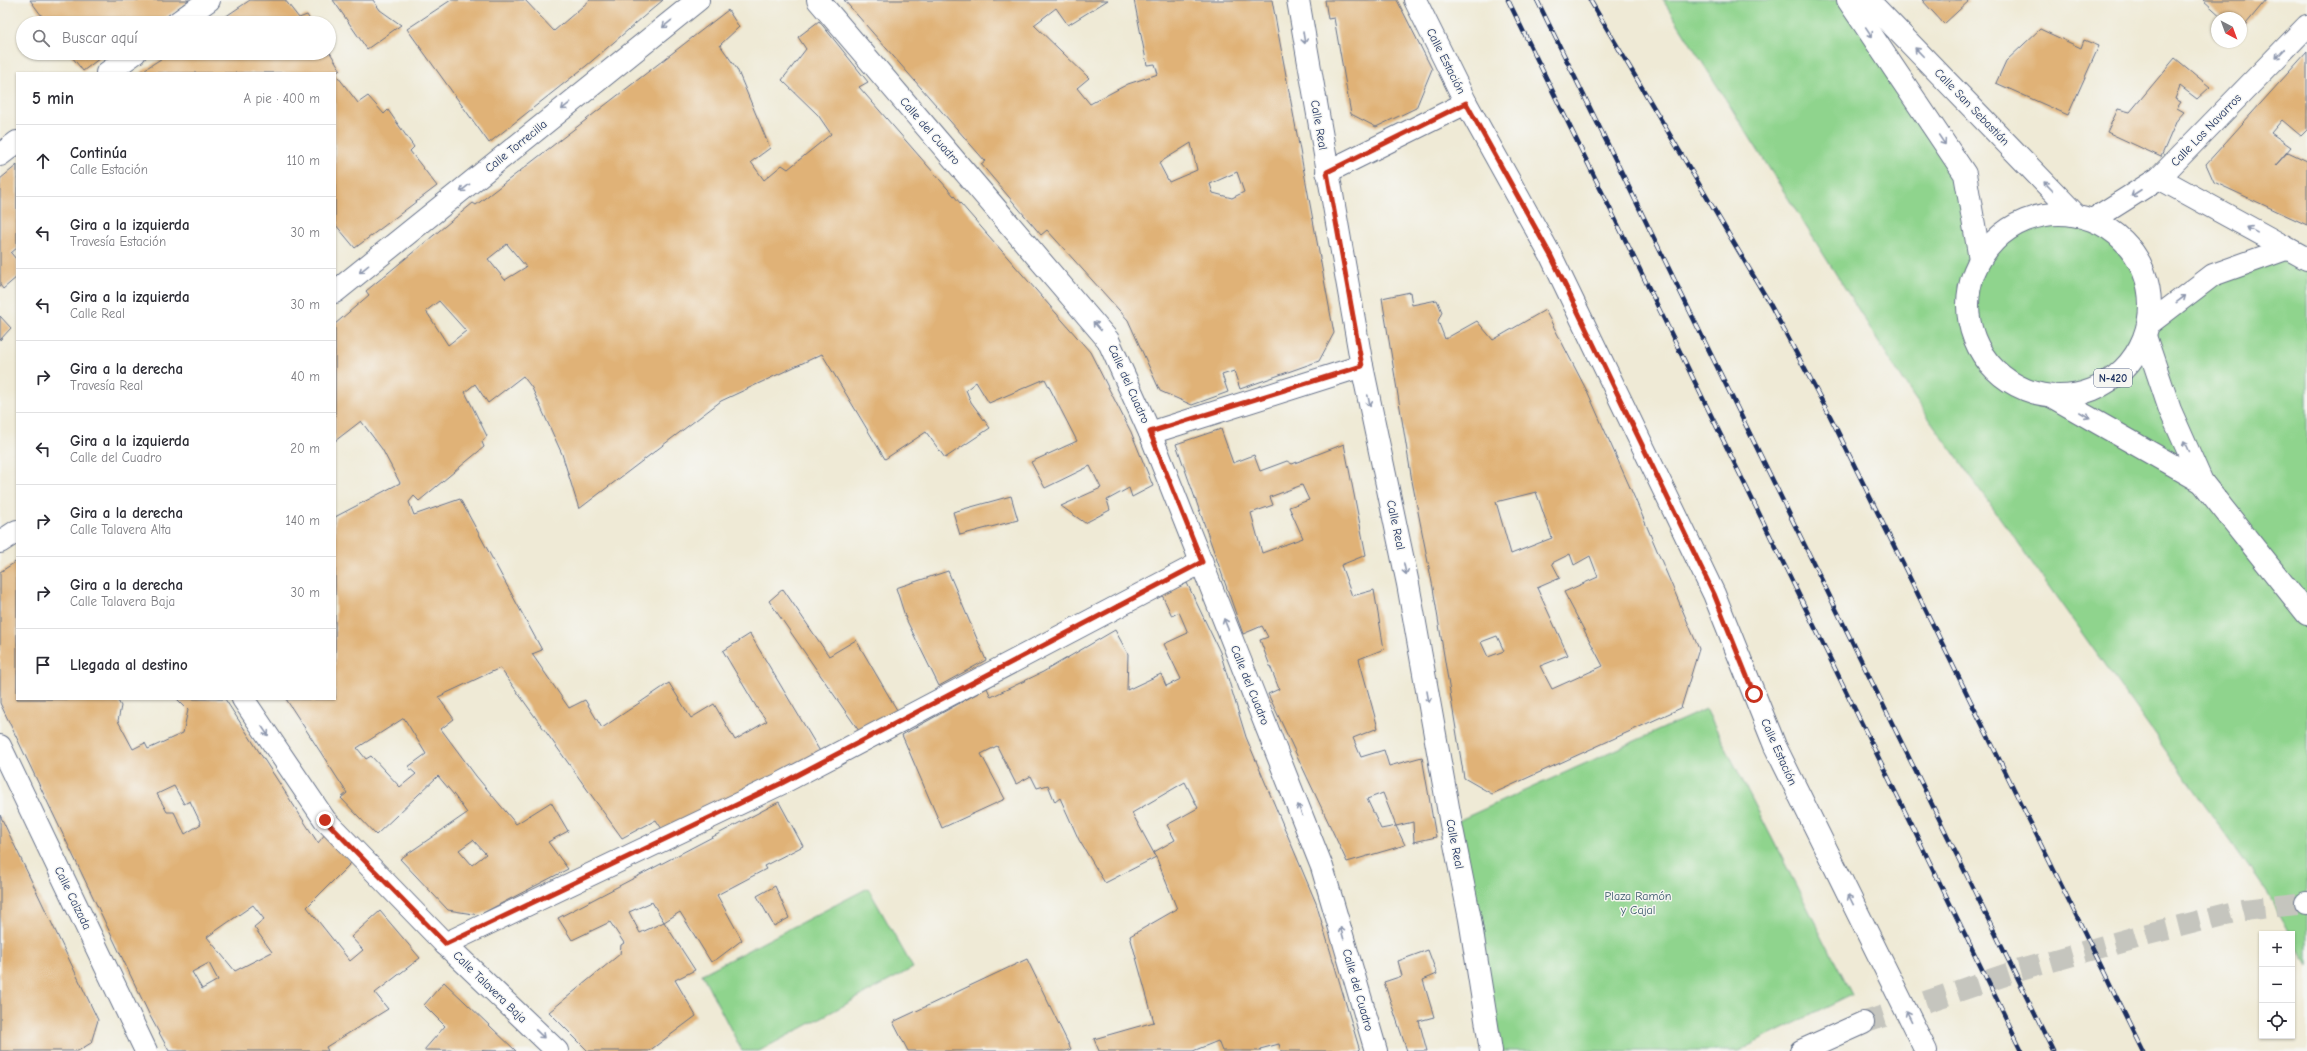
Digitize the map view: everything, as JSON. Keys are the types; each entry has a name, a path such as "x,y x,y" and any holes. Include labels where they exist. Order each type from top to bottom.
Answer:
{"main road":[{"path":"186,16 209,0"},
{"name":"Calle Torrecilla","path":"336,291 698,0"},
{"name":"Calle del Cuadro","path":"818,0 1108,340 1150,432 1322,867 1376,1051"},
{"name":"Calle Real","path":"1298,0 1362,366 1408,584 1451,824 1470,918 1491,1051"},
{"name":"Calle Estación","path":"1415,0 1466,103 1555,263 1714,594 1774,746 1924,1050"},
{"path":"1848,0 1965,174 1980,259"},
{"name":"Calle San Sebastián","path":"1868,0 2085,217"},
{"name":"Calle Los Navarros","path":"2085,217 2159,178 2307,26"},
{"path":"108,72 125,60"},
{"path":"1327,172 1466,103"},
{"path":"2159,178 2286,249 2307,259"},
{"name":"N-420","path":"2202,482 2051,396 2025,390 2003,377 1985,358 1973,335 1968,309 1970,283 1980,259 2005,231 2038,216 2085,217 2121,236 2140,261 2150,291 2148,329 2170,410 2202,482 2307,614"},
{"path":"2148,329 2213,276 2286,249"},
{"name":"N-420","path":"2051,396 2080,394 2108,382 2131,362 2148,329"},
{"path":"1150,432 1362,366"},
{"path":"0,542 16,532"},
{"path":"446,944 782,783 1202,562"},
{"name":"Calle Talavera Baja","path":"244,700 325,820 446,944 557,1051"},
{"name":"Calle Calzada","path":"0,746 146,1051"},
{"path":"1801,1051 1863,1023"}],"green space":[{"path":"1663,0 1848,0 1965,174 1981,258 2005,231 2038,215 2075,214 2121,237 2140,261 2150,322 2213,275 2286,249 2307,259 2307,965 2295,943 2295,931 2288,931 2268,894 1913,396"},
{"name":"Plaza Ramón y Cajal","path":"1706,709 1852,995 1738,1051 1491,1051 1451,824"},
{"path":"868,888 913,968 759,1051 742,1051 702,974"}],"building":[{"path":"30,0 189,0 167,16 42,16"},
{"path":"250,0 285,0 297,16 226,16"},
{"path":"333,0 373,0 380,10 401,25 367,49"},
{"path":"451,0 525,0 554,31 590,0 663,0 586,66 489,143 407,29"},
{"path":"844,0 1108,0 1068,25 1056,8 1034,25 1089,78 1077,88 1090,104 1128,84 1158,74 1155,64 1147,65 1134,0 1272,0 1334,333 1319,361 1240,389 1234,371 1222,375 1228,392 1192,405 1160,391 1128,320 1047,230 1041,235 981,164 985,161","holes":["1191,143 1197,170 1169,182 1159,163","1237,172 1244,192 1232,198 1213,193 1210,184"]},
{"path":"1325,0 1397,0 1432,69 1416,108 1376,127 1351,114 1334,18 1328,19"},
{"path":"1922,0 1970,0 1944,24"},
{"path":"2203,0 2266,0 2247,23 2247,12 2216,12"},
{"path":"728,10 739,27 720,45 737,69 770,148 751,162 764,180 782,165 788,169 831,134 818,115 782,80 806,49 798,37 819,21 868,82 859,87 1090,352 1131,432 1153,486 1132,497 1129,488 1107,500 1110,510 1085,523 1061,506 1101,488 1090,466 1045,488 1031,462 1077,441 1045,379 989,403 976,382 966,390 971,402 990,428 945,458 926,432 885,459 822,354 721,401 579,509 562,454 532,388 523,376 488,403 475,384 465,392 487,436 482,442 484,447 419,501 414,496 409,502 414,515 460,499 542,650 532,654 569,708 585,700 602,728 669,683 691,718 714,704 735,740 767,721 757,708 723,651 750,634 821,753 664,832 656,820 622,838 500,668 438,697 454,719 441,729 476,776 516,824 551,802 568,831 548,842 568,869 479,915 448,910 400,859 467,813 454,795 438,776 376,835 341,798 347,793 287,700 336,700 336,516 400,483 382,449 361,421 336,440 336,323 369,295 366,291 473,203 476,205","holes":["507,244 526,267 505,280 488,259","439,301 466,331 448,345 426,311","404,718 426,754 408,767 416,774 400,787 371,756 366,759 357,748","473,840 486,854 472,865 459,850"]},
{"path":"2040,29 2081,48 2084,40 2099,46 2068,115 1996,83 2006,61"},
{"path":"2307,52 2307,130 2301,136 2282,120 2271,133 2291,147 2275,166 2288,152 2307,161 2307,225 2214,182 2206,164"},
{"path":"2175,58 2210,87 2197,99 2180,86 2175,99 2181,102 2177,108 2184,112 2177,120 2161,157 2107,132 2118,109 2130,112"},
{"path":"74,60 97,60 83,71"},
{"path":"159,60 334,60 340,69 336,72 141,72"},
{"path":"336,74 358,103 368,96 384,114 388,110 414,147 410,151 437,186 355,248 336,225"},
{"path":"16,166 16,249 11,253 16,259 16,278 3,289 0,285 0,179"},
{"path":"1410,292 1412,305 1437,300 1442,312 1438,321 1445,339 1477,321 1493,340 1545,310 1588,393 1699,649 1681,708 1492,794 1464,778 1433,588 1412,481 1382,298","holes":["1536,492 1552,538 1511,554 1496,502","1570,554 1574,565 1590,556 1598,577 1564,592 1603,666 1552,689 1540,666 1568,655 1537,588 1560,578 1552,563","1497,636 1504,651 1488,657 1481,642"]},
{"path":"0,316 11,328 0,340"},
{"path":"1221,429 1233,463 1254,455 1260,471 1287,461 1292,464 1344,444 1366,555 1341,565 1352,596 1374,590 1384,649 1359,659 1378,728 1353,738 1361,757 1384,750 1389,766 1422,757 1436,837 1414,842 1413,822 1396,826 1405,845 1347,862 1268,694 1279,689 1260,640 1268,637 1262,626 1243,634 1176,444","holes":["1302,485 1309,500 1289,507 1303,538 1262,553 1251,513 1273,505 1270,497","1383,793 1396,826 1381,829 1367,799"]},
{"path":"1011,496 1018,520 960,535 953,512"},
{"path":"16,562 16,700 118,700 121,706 118,721 133,749 145,743 148,749 183,733 188,710 178,700 226,700 318,843 325,834 352,862 307,907 350,961 363,950 351,937 380,911 420,958 375,993 388,1009 326,1047 328,1051 169,1051 150,1016 0,703 0,572","holes":["174,786 184,804 190,801 201,824 185,834 174,812 167,812 157,794","253,905 264,919 254,927 272,952 235,971 207,937","209,963 218,980 202,989 192,972"]},
{"path":"948,571 986,660 939,686 906,619 896,588"},
{"path":"1187,583 1220,652 1246,737 1316,903 1360,1051 1281,1051 1279,1044 1260,1049 1261,1051 1222,1051 1218,1041 1193,1051 1099,1051 1094,1039 1154,1022 1130,936 1177,909 1154,852 1175,840 1167,825 1198,808 1185,782 1132,813 1156,857 1105,883 1079,840 1060,798 1055,802 1048,785 1037,788 1031,776 1016,784 997,746 981,754 1005,799 942,828 902,735 987,688 991,697 1043,672 1115,630 1128,654 1127,690 1161,674 1166,686 1181,679 1164,644 1188,633 1179,612 1172,616 1162,595"},
{"path":"783,589 829,656 856,640 897,710 859,731 769,601"},
{"path":"779,802 803,846 764,866 766,869 717,895 742,940 711,962 680,912 664,922 695,970 675,980 696,1016 649,1051 588,1051 549,1012 620,954 621,945 624,943 610,922 572,940 558,918","holes":["652,902 664,922 640,933 629,912"]},
{"path":"0,815 98,1020 91,1043 78,1051 0,1051"},
{"path":"775,886 789,918 774,926 757,896"},
{"path":"1428,950 1437,974 1423,980 1434,1017 1419,1021 1427,1051 1407,1051 1384,982 1402,976 1398,961"},
{"path":"1027,959 1071,1049 1066,1051 908,1051 893,1022"},
{"path":"444,982 516,1051 424,1050 445,1026 424,1005"}],"tunnel":[{"path":"1863,1023 2017,971 2136,937 2243,910 2306,903"}],"railway":[{"path":"1508,0 2022,1051"},
{"path":"1537,0 2053,1051"},
{"path":"1590,0 1770,304 1830,416 2143,1051"}],"route":[{"path":"325,820 446,944 782,783 1202,562 1150,432 1362,366 1327,172 1466,103 1551,256 1714,594 1754,694"}]}
